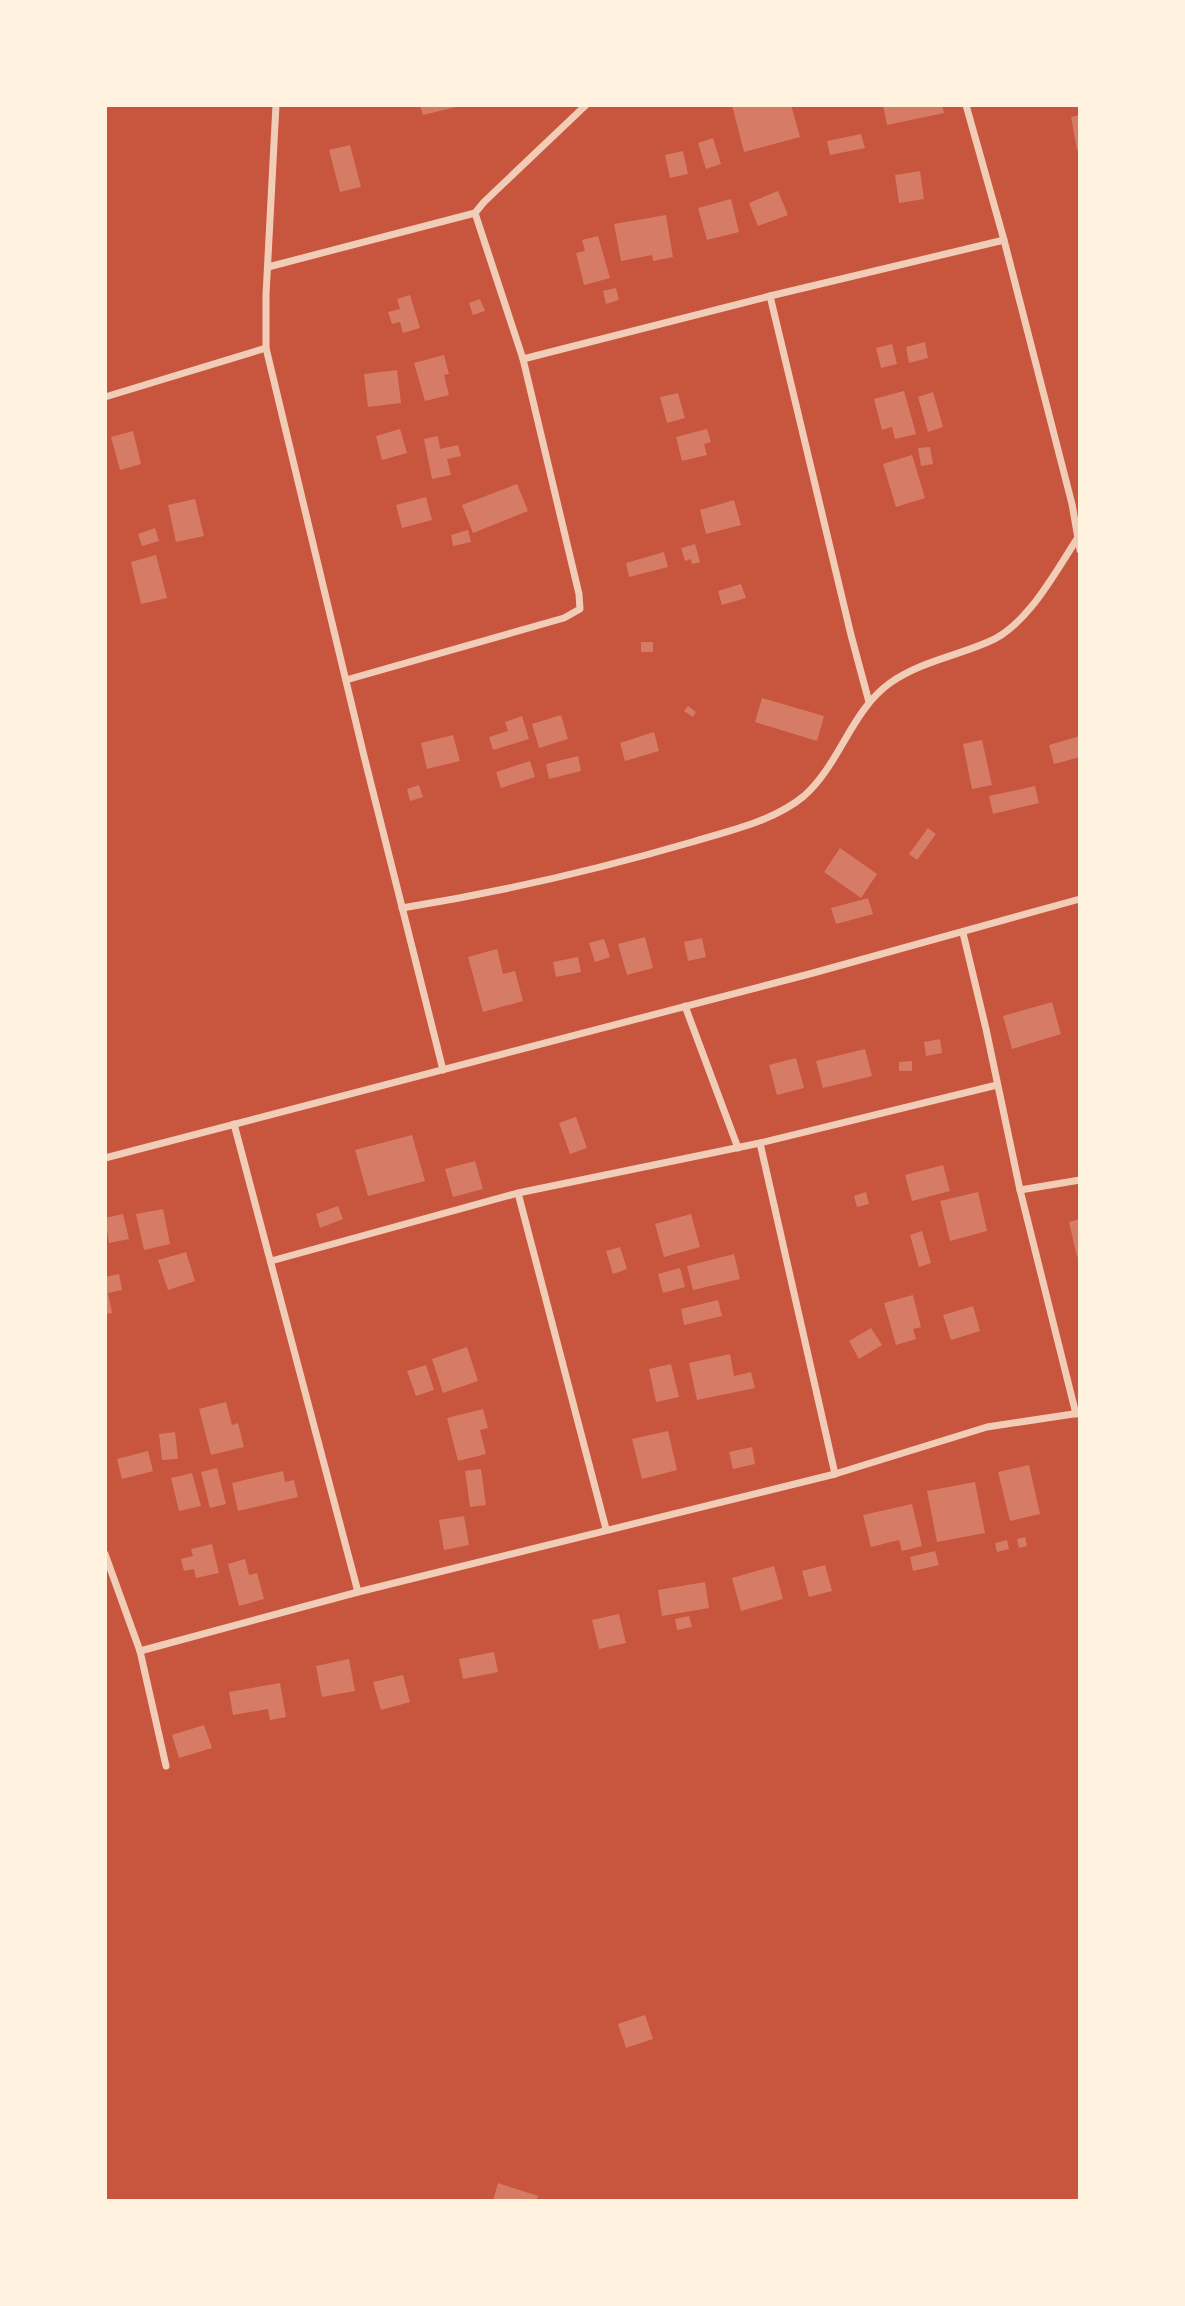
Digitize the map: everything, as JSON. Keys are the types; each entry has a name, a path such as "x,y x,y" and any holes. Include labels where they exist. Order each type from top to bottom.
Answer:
{"street":[{"path":"276,105 266,348 345,680 443,1070"},
{"path":"268,267 475,214 484,202 586,105"},
{"path":"965,105 1004,240 1072,504 1080,550"},
{"path":"345,680 564,618 580,609 579,594 523,359 475,214"},
{"path":"523,359 1004,240"},
{"path":"769,296 850,635 869,702"},
{"path":"105,397 266,348"},
{"path":"402,908 495,893 602,868 769,817 805,794 869,702 889,683 911,670 991,641 1029,612 1077,540"},
{"path":"105,1158 1080,900"},
{"path":"140,1651 358,1592 835,1474 988,1427 1078,1413 1020,1191 963,933"},
{"path":"685,1006 738,1148"},
{"path":"271,1261 518,1193 760,1143 997,1084"},
{"path":"234,1124 358,1592"},
{"path":"760,1143 835,1474"},
{"path":"1020,1191 1080,1180"},
{"path":"518,1193 606,1529"},
{"path":"105,1554 140,1651 166,1766"}],"building":[{"path":"420,105 460,105 460,106 423,115"},
{"path":"732,105 791,105 800,137 744,152"},
{"path":"883,105 942,105 944,113 887,125"},
{"path":"1080,115 1080,149 1077,150 1071,117"},
{"path":"861,134 865,148 830,155 827,141"},
{"path":"713,138 721,164 706,169 698,143"},
{"path":"350,145 361,187 340,192 329,150"},
{"path":"683,151 688,174 670,178 665,155"},
{"path":"920,171 924,199 899,203 895,175"},
{"path":"778,191 788,215 758,226 749,203"},
{"path":"731,199 739,232 707,240 698,208"},
{"path":"666,215 673,257 653,261 652,255 621,261 614,224"},
{"path":"598,236 610,278 584,285 576,253 585,251 582,240"},
{"path":"616,288 619,300 606,304 603,291"},
{"path":"410,295 420,328 403,333 400,322 392,324 388,312 400,309 397,299"},
{"path":"480,299 485,311 473,315 469,303"},
{"path":"925,342 928,358 909,363 906,347"},
{"path":"892,344 897,364 881,368 876,348"},
{"path":"444,355 449,374 444,375 449,395 425,401 414,363"},
{"path":"397,370 401,403 368,407 364,374"},
{"path":"904,391 916,434 895,439 892,427 882,430 874,399"},
{"path":"933,392 943,427 928,432 918,397"},
{"path":"678,393 685,418 667,423 660,397"},
{"path":"400,429 407,453 382,460 376,436"},
{"path":"707,429 711,442 704,444 707,455 682,461 676,437"},
{"path":"133,431 141,464 120,470 111,437"},
{"path":"438,436 440,449 458,445 461,456 447,459 451,475 432,479 424,439"},
{"path":"930,447 933,464 921,466 918,448"},
{"path":"912,455 925,498 896,507 883,464"},
{"path":"517,484 528,511 473,533 462,505"},
{"path":"426,497 432,520 402,528 396,505"},
{"path":"195,499 204,536 176,542 168,505"},
{"path":"734,500 741,525 706,534 700,510"},
{"path":"155,528 159,541 142,546 138,534"},
{"path":"468,530 471,542 453,546 451,535"},
{"path":"695,544 700,562 692,564 691,559 685,561 681,548"},
{"path":"664,552 668,567 629,577 626,563"},
{"path":"156,555 167,598 141,604 131,562"},
{"path":"741,584 746,598 722,605 718,591"},
{"path":"641,642 653,642 653,652 641,652"},
{"path":"762,698 824,716 817,741 755,722"},
{"path":"688,706 696,712 693,717 684,711"},
{"path":"561,715 568,739 539,748 532,724"},
{"path":"522,716 529,739 493,750 489,737 508,731 505,722"},
{"path":"654,732 659,751 625,761 620,743"},
{"path":"453,735 460,761 427,769 421,743"},
{"path":"1080,736 1080,757 1054,764 1049,745"},
{"path":"982,740 992,785 972,789 963,744"},
{"path":"578,756 581,771 549,779 546,764"},
{"path":"530,761 535,777 501,788 496,772"},
{"path":"419,785 423,797 410,801 407,789"},
{"path":"1035,786 1039,803 993,814 989,796"},
{"path":"928,828 936,834 917,860 909,854"},
{"path":"840,848 877,874 861,898 824,872"},
{"path":"868,898 873,914 836,924 831,908"},
{"path":"645,937 653,968 627,975 618,944"},
{"path":"702,938 706,957 688,961 684,942"},
{"path":"604,939 610,957 595,962 589,943"},
{"path":"497,949 503,974 515,971 523,1001 483,1012 468,957"},
{"path":"578,957 581,972 556,977 553,962"},
{"path":"1052,1002 1061,1034 1012,1049 1003,1016"},
{"path":"940,1039 942,1053 926,1056 924,1042"},
{"path":"865,1049 872,1076 823,1088 816,1061"},
{"path":"796,1058 804,1088 777,1095 769,1065"},
{"path":"912,1061 912,1071 899,1071 899,1062"},
{"path":"576,1117 587,1148 570,1154 559,1123"},
{"path":"412,1135 425,1181 368,1196 355,1150"},
{"path":"475,1161 483,1189 453,1197 445,1169"},
{"path":"943,1165 950,1191 912,1201 905,1175"},
{"path":"866,1192 869,1204 857,1207 854,1196"},
{"path":"978,1192 987,1231 950,1241 940,1201"},
{"path":"338,1206 343,1219 320,1228 316,1214"},
{"path":"163,1209 170,1244 144,1250 136,1214"},
{"path":"123,1214 129,1239 109,1243 105,1218"},
{"path":"691,1214 700,1247 664,1257 655,1224"},
{"path":"1080,1219 1080,1256 1077,1257 1069,1222"},
{"path":"922,1231 931,1263 919,1267 910,1235"},
{"path":"620,1247 627,1269 613,1274 606,1251"},
{"path":"186,1252 195,1281 168,1290 158,1260"},
{"path":"734,1254 740,1279 693,1290 687,1266"},
{"path":"680,1268 685,1287 663,1293 658,1274"},
{"path":"119,1274 122,1290 108,1293 112,1313 105,1314 105,1277"},
{"path":"913,1295 921,1327 913,1329 916,1339 896,1345 884,1303"},
{"path":"718,1300 722,1316 684,1325 681,1309"},
{"path":"973,1306 980,1331 951,1340 943,1315"},
{"path":"871,1328 882,1345 859,1359 849,1341"},
{"path":"467,1347 478,1381 443,1393 432,1359"},
{"path":"730,1354 734,1376 751,1372 755,1388 697,1400 689,1363"},
{"path":"671,1364 679,1397 656,1402 649,1369"},
{"path":"426,1365 434,1390 416,1396 407,1371"},
{"path":"226,1402 232,1425 238,1423 244,1447 211,1455 199,1409"},
{"path":"483,1409 488,1428 480,1430 486,1454 458,1461 447,1418"},
{"path":"668,1431 677,1470 642,1479 632,1439"},
{"path":"175,1432 178,1459 162,1460 159,1434"},
{"path":"752,1447 755,1464 733,1469 729,1452"},
{"path":"148,1451 153,1471 122,1479 117,1459"},
{"path":"1029,1465 1040,1514 1010,1521 998,1472"},
{"path":"217,1468 226,1504 210,1508 201,1472"},
{"path":"481,1469 486,1505 470,1507 465,1471"},
{"path":"283,1471 285,1482 294,1480 298,1497 238,1511 232,1483"},
{"path":"192,1473 201,1506 179,1511 171,1478"},
{"path":"975,1482 985,1533 937,1542 927,1491"},
{"path":"912,1504 922,1546 902,1551 899,1540 871,1547 863,1515"},
{"path":"464,1516 469,1545 444,1550 439,1520"},
{"path":"1025,1537 1027,1546 1019,1548 1017,1539"},
{"path":"1007,1540 1009,1549 997,1552 995,1543"},
{"path":"212,1544 219,1573 196,1578 194,1569 184,1571 181,1559 193,1556 191,1549"},
{"path":"935,1551 939,1565 913,1571 910,1557"},
{"path":"245,1559 249,1575 257,1573 264,1599 239,1606 228,1564"},
{"path":"825,1565 832,1591 809,1597 802,1571"},
{"path":"774,1566 783,1599 741,1611 732,1578"},
{"path":"705,1582 709,1608 662,1616 658,1590"},
{"path":"619,1614 626,1643 599,1649 592,1620"},
{"path":"689,1616 692,1627 677,1630 675,1619"},
{"path":"494,1652 498,1672 463,1679 459,1659"},
{"path":"349,1659 355,1691 322,1697 316,1666"},
{"path":"403,1675 410,1702 381,1710 373,1682"},
{"path":"280,1683 286,1717 270,1720 268,1709 233,1715 229,1692"},
{"path":"204,1725 212,1748 179,1758 172,1735"},
{"path":"645,2015 653,2039 626,2048 618,2024"},
{"path":"498,2183 538,2196 536,2201 493,2201"}]}
